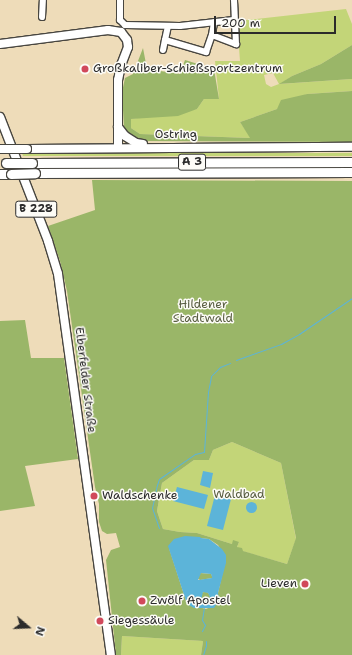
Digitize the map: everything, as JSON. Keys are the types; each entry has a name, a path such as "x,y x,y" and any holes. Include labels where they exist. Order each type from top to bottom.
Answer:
{"highway":[{"name":"A 3","path":"3,163 352,162"},
{"name":"A 3","path":"0,174 352,172"}],"main road":[{"path":"0,44 108,30 121,32 127,40 128,47 121,65 118,80 118,148"},
{"name":"Elberfelder Straße","path":"0,117 48,241 58,274 111,655"},
{"path":"118,127 124,136 130,140 155,147"},
{"name":"Ostring","path":"0,149 155,147 352,148"}],"street":[{"path":"42,17 43,0"},
{"path":"120,0 120,20 125,25 168,26 234,20"},
{"path":"212,35 236,44 234,0"},
{"path":"165,40 206,52 212,35 214,22"},
{"path":"163,50 168,26"}],"green space":[{"path":"346,9 352,24 352,45 321,64 292,76 280,84 352,79 352,91 307,94 277,109 240,122 251,138 140,134 131,128 131,119 197,109 204,99 219,99 215,61 240,61 237,21","holes":["273,73 279,84 271,87 266,84 264,75"]},
{"path":"352,45 352,79 279,84 292,76 321,64"},
{"path":"143,48 147,69 180,74 185,60 214,69 219,99 204,99 197,109 178,116 131,119 131,128 140,134 250,138 240,122 277,109 281,100 307,94 352,91 352,142 140,141 130,136 124,128 122,92 125,78 133,74"},
{"path":"22,153 352,153 352,156 23,156"},
{"name":"Hildener Stadtwald","path":"92,180 352,181 352,655 201,655 203,641 122,636 121,655 116,655 106,560 111,550 120,547 116,533 107,534 102,531 99,522 99,504 95,487 67,291 60,261 48,226 95,210","holes":["232,442 281,463 296,538 287,564 243,551 242,548 237,547 239,542 233,540 232,544 197,533 163,529 157,511 162,483 194,460 209,460 213,450","200,538 209,539 218,545 226,558 217,604 206,609 187,604 169,548"]},
{"path":"25,320 31,358 64,358 78,459 25,466 35,506 0,511 0,321"},
{"name":"Waldbad","path":"232,442 281,463 296,539 287,564 242,551 237,547 239,542 232,544 197,533 163,529 157,511 162,483 194,460 209,460 213,450"},
{"path":"200,573 211,574 212,578 200,580 197,578"},
{"path":"205,592 210,597 205,602 200,597"},
{"path":"122,636 203,641 201,655 121,655"}],"water":[{"path":"203,471 213,473 210,488 200,485"},
{"path":"177,487 208,495 204,509 173,501"},
{"path":"215,495 231,499 223,530 207,526"},
{"path":"251,501 255,503 257,507 255,511 251,513 247,511 245,507 247,503"},
{"path":"185,536 209,539 222,549 226,555 226,563 218,593 219,600 214,608 194,608 187,604 168,546 174,539","holes":["201,573 211,574 212,578 198,580","203,592 208,593 210,597 204,603 201,600"]}],"waterway":[{"path":"236,360 281,344 299,334 352,298"},
{"path":"159,528 152,508 159,479 195,454 204,452 208,392 211,376 220,367 230,363"},
{"path":"202,631 205,625 202,620 204,608"},
{"path":"203,655 206,641"}],"place":[{"name":"Großkaliber-Schießsportzentrum","path":"85,69"},
{"name":"Waldschenke","path":"94,496"},
{"name":"Lieven","path":"305,584"},
{"name":"Zwölf Apostel","path":"142,601"},
{"name":"Siegessäule","path":"100,621"}]}
